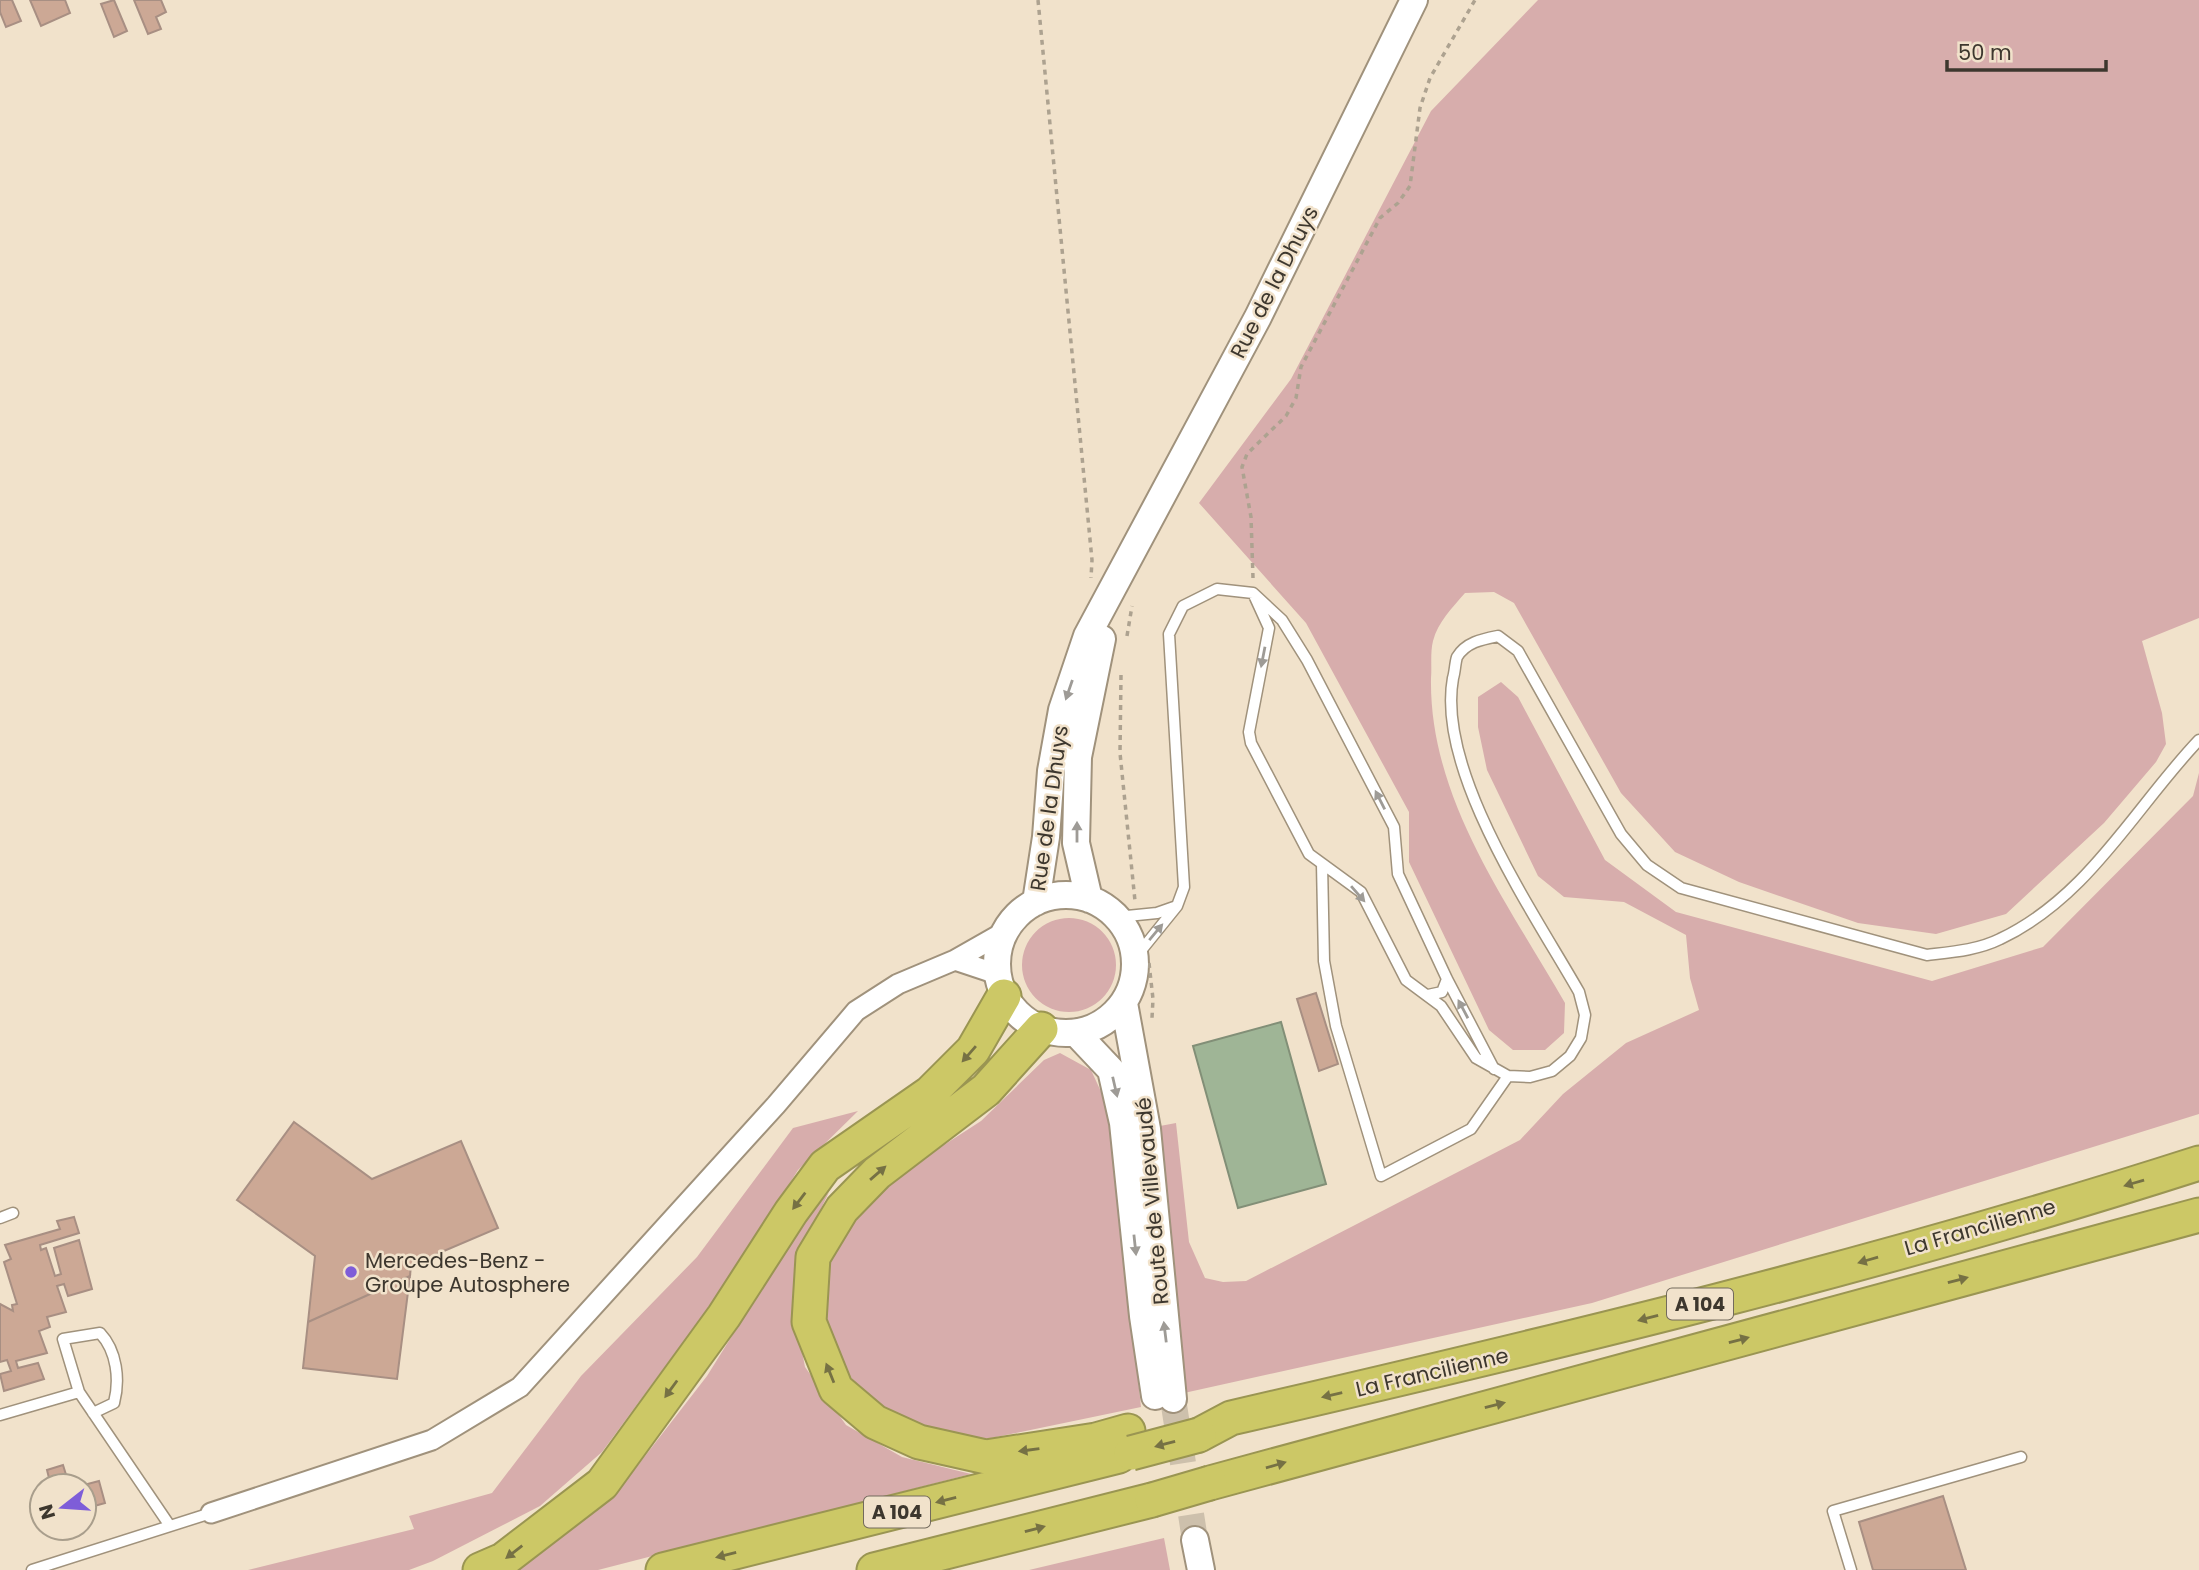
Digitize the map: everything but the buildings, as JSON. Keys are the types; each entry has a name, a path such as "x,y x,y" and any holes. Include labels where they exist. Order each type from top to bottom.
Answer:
{"highway":[{"path":"480,1570 503,1560 602,1484 724,1316 791,1212 825,1166 930,1093 973,1051 1001,985"},
{"path":"1041,1029 986,1090 877,1172 842,1209 813,1257 809,1322 836,1389 875,1422 919,1442 986,1457 1096,1440 1130,1442 1181,1413"},
{"name":"La Francilienne","path":"1181,1413 1231,1418 1511,1353 1815,1275 2199,1163"},
{"name":"A 104","path":"874,1570 935,1562 1210,1483 2199,1215"},
{"name":"A 104","path":"663,1570 1130,1442"}],"street":[{"name":"Rue de la Dhuys","path":"1036,902 1046,837 1051,771 1062,710 1087,636 1108,589 1129,562 1258,317 1414,0"},
{"name":"Rue de la Dhuys","path":"1089,899 1076,843 1078,757 1108,589"},
{"path":"955,960 1001,985 1026,1021 1041,1029 1076,1033 1095,1028 1111,1017 1124,1003 1140,952 1129,936 1126,916 1089,899 1063,896 1036,902 1019,914 1006,931 998,951 1001,985"},
{"path":"211,1513 432,1440 520,1387 776,1105 856,1011 898,984 955,960 1006,931"},
{"name":"Route de Villevaudé","path":"1124,1003 1147,1129 1181,1413"},
{"name":"Route de Villevaudé","path":"1076,1033 1111,1070 1123,1123 1143,1316 1181,1413"},
{"path":"1182,1570 1186,1542 1201,1570"}],"lane":[{"path":"1140,952 1177,906 1184,887 1169,634 1183,606 1217,589 1254,593 1282,620 1307,660 1394,827 1398,874 1447,979 1494,1069"},
{"path":"1254,593 1269,628 1249,732 1251,743 1309,854 1361,892 1406,980 1441,1006 1476,1058 1508,1076 1530,1077 1552,1071 1570,1056 1581,1038 1585,1015 1579,992 1477,807 1457,745 1450,694 1457,657 1475,640 1498,636 1518,651 1621,834 1647,865 1681,888 1927,955 1965,950 1998,940 2035,920 2098,863 2143,810 2175,765 2199,740"},
{"path":"1322,864 1324,961 1336,1026 1381,1176 1471,1129 1508,1076"},
{"path":"1126,916 1177,906"},
{"path":"1428,995 1441,992 1447,979"},
{"path":"0,1218 13,1213"},
{"path":"93,1413 114,1403 119,1383 108,1342 100,1333 63,1339 79,1392 93,1413 170,1526"},
{"path":"0,1415 79,1392"},
{"path":"1851,1570 1833,1511 2021,1457"},
{"path":"32,1570 211,1513"}],"path":[{"path":"1038,0 1092,560 1108,589 1133,598 1127,637"},
{"path":"1254,593 1251,517 1242,467 1247,454 1286,415 1296,397 1301,367 1380,218 1398,203 1410,186 1420,108 1430,78 1475,0"},
{"path":"1092,560 1108,589"},
{"path":"1123,663 1120,753 1126,916"},
{"path":"1132,1038 1151,1030 1153,999 1140,952"}],"shaded area":[{"path":"1538,0 2199,0 2199,618 2142,641 2162,713 2166,744 2156,762 2104,823 2006,914 1936,934 1858,923 1739,882 1675,852 1621,793 1514,603 1494,592 1465,593 1442,621 1432,646 1434,723 1443,766 1457,808 1476,848 1565,1003 1564,1033 1545,1050 1513,1050 1489,1030 1409,862 1409,812 1306,623 1199,503 1291,379 1431,111"},
{"path":"1501,682 1518,697 1605,860 1676,912 1932,981 2043,947 2193,796 2199,773 2199,1114 1592,1303 1184,1393 1160,1126 1176,1123 1189,1242 1205,1278 1223,1282 1246,1281 1520,1140 1563,1094 1626,1043 1699,1010 1690,978 1686,935 1624,902 1564,897 1538,876 1487,770 1478,727 1478,697"},
{"path":"1069,918 1087,921 1102,932 1113,947 1116,965 1113,983 1102,998 1087,1009 1069,1012 1051,1009 1036,998 1025,983 1022,965 1025,947 1036,932 1051,921"},
{"path":"1281,1022 1326,1184 1238,1208 1193,1046"},
{"path":"1060,1053 1091,1070 1109,1109 1141,1407 977,1441 913,1429 862,1394 835,1353 821,1304 829,1249 857,1210 893,1178 981,1121 1044,1060"},
{"path":"858,1111 798,1170 732,1276 602,1452 540,1506 433,1561 409,1570 248,1570 414,1529 409,1516 492,1493 581,1376 697,1257 793,1128"},
{"path":"829,1192 810,1232 792,1299 805,1367 846,1425 902,1457 971,1474 598,1570 509,1570 583,1519 628,1478 707,1376 798,1230"},
{"path":"1164,1538 1170,1570 1029,1570"}],"tunnel":[{"path":"1173,1399 1195,1540"}],"place":[{"name":"Mercedes-Benz - Groupe Autosphere","path":"351,1272"}]}
